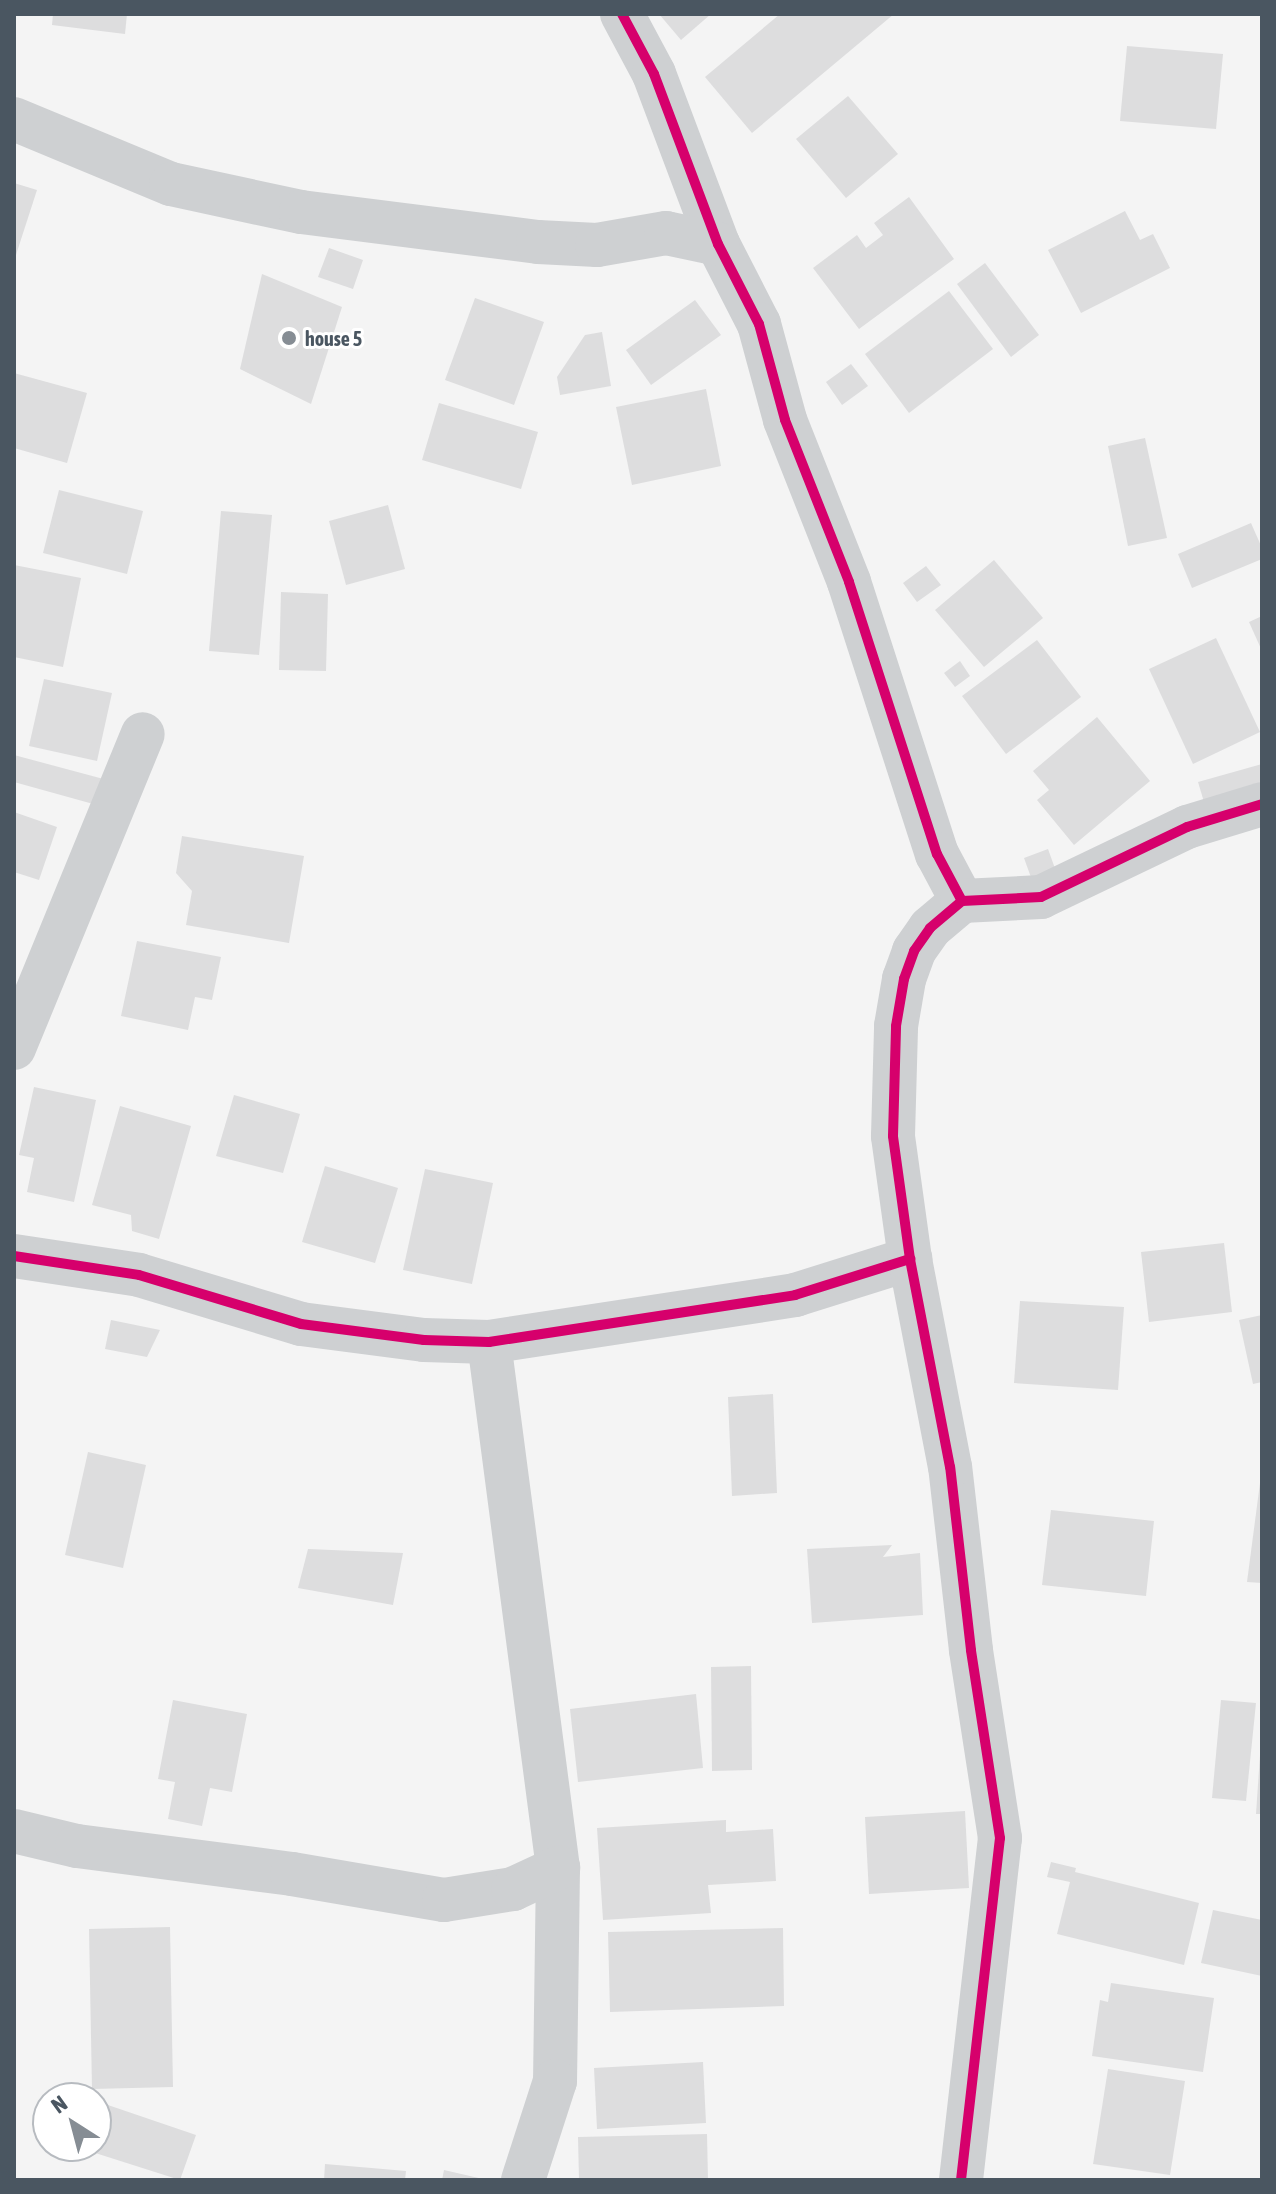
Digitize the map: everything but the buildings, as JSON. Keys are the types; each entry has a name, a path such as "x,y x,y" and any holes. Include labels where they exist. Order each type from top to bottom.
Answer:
{"street":[{"path":"622,14 654,74 718,244 759,324 785,420 849,582 937,854 962,901"},
{"path":"14,119 171,184 301,212 538,242 597,245 666,233 718,244"},
{"path":"14,1048 143,734"},
{"path":"961,2180 1000,1838 971,1650 950,1467 910,1259 893,1136 896,1026 904,979 914,951 930,928 962,901 1041,897 1187,827 1262,804"},
{"path":"14,1256 139,1275 301,1324 424,1340 489,1342 795,1295 910,1259"},
{"path":"489,1342 558,1868 555,2081 523,2180"},
{"path":"14,1831 77,1846 292,1874 444,1900 513,1889 558,1868"}],"cycle path":[{"path":"622,14 654,74 718,244 759,324 785,420 849,582 937,854 962,901"},
{"path":"961,2180 1000,1838 971,1650 950,1467 910,1259 893,1136 896,1026 904,979 914,951 930,928 962,901 1041,897 1187,827 1262,804"},
{"path":"14,1256 139,1275 301,1324 424,1340 489,1342 795,1295 910,1259"}],"place":[{"name":"house 5","path":"289,338"}]}
